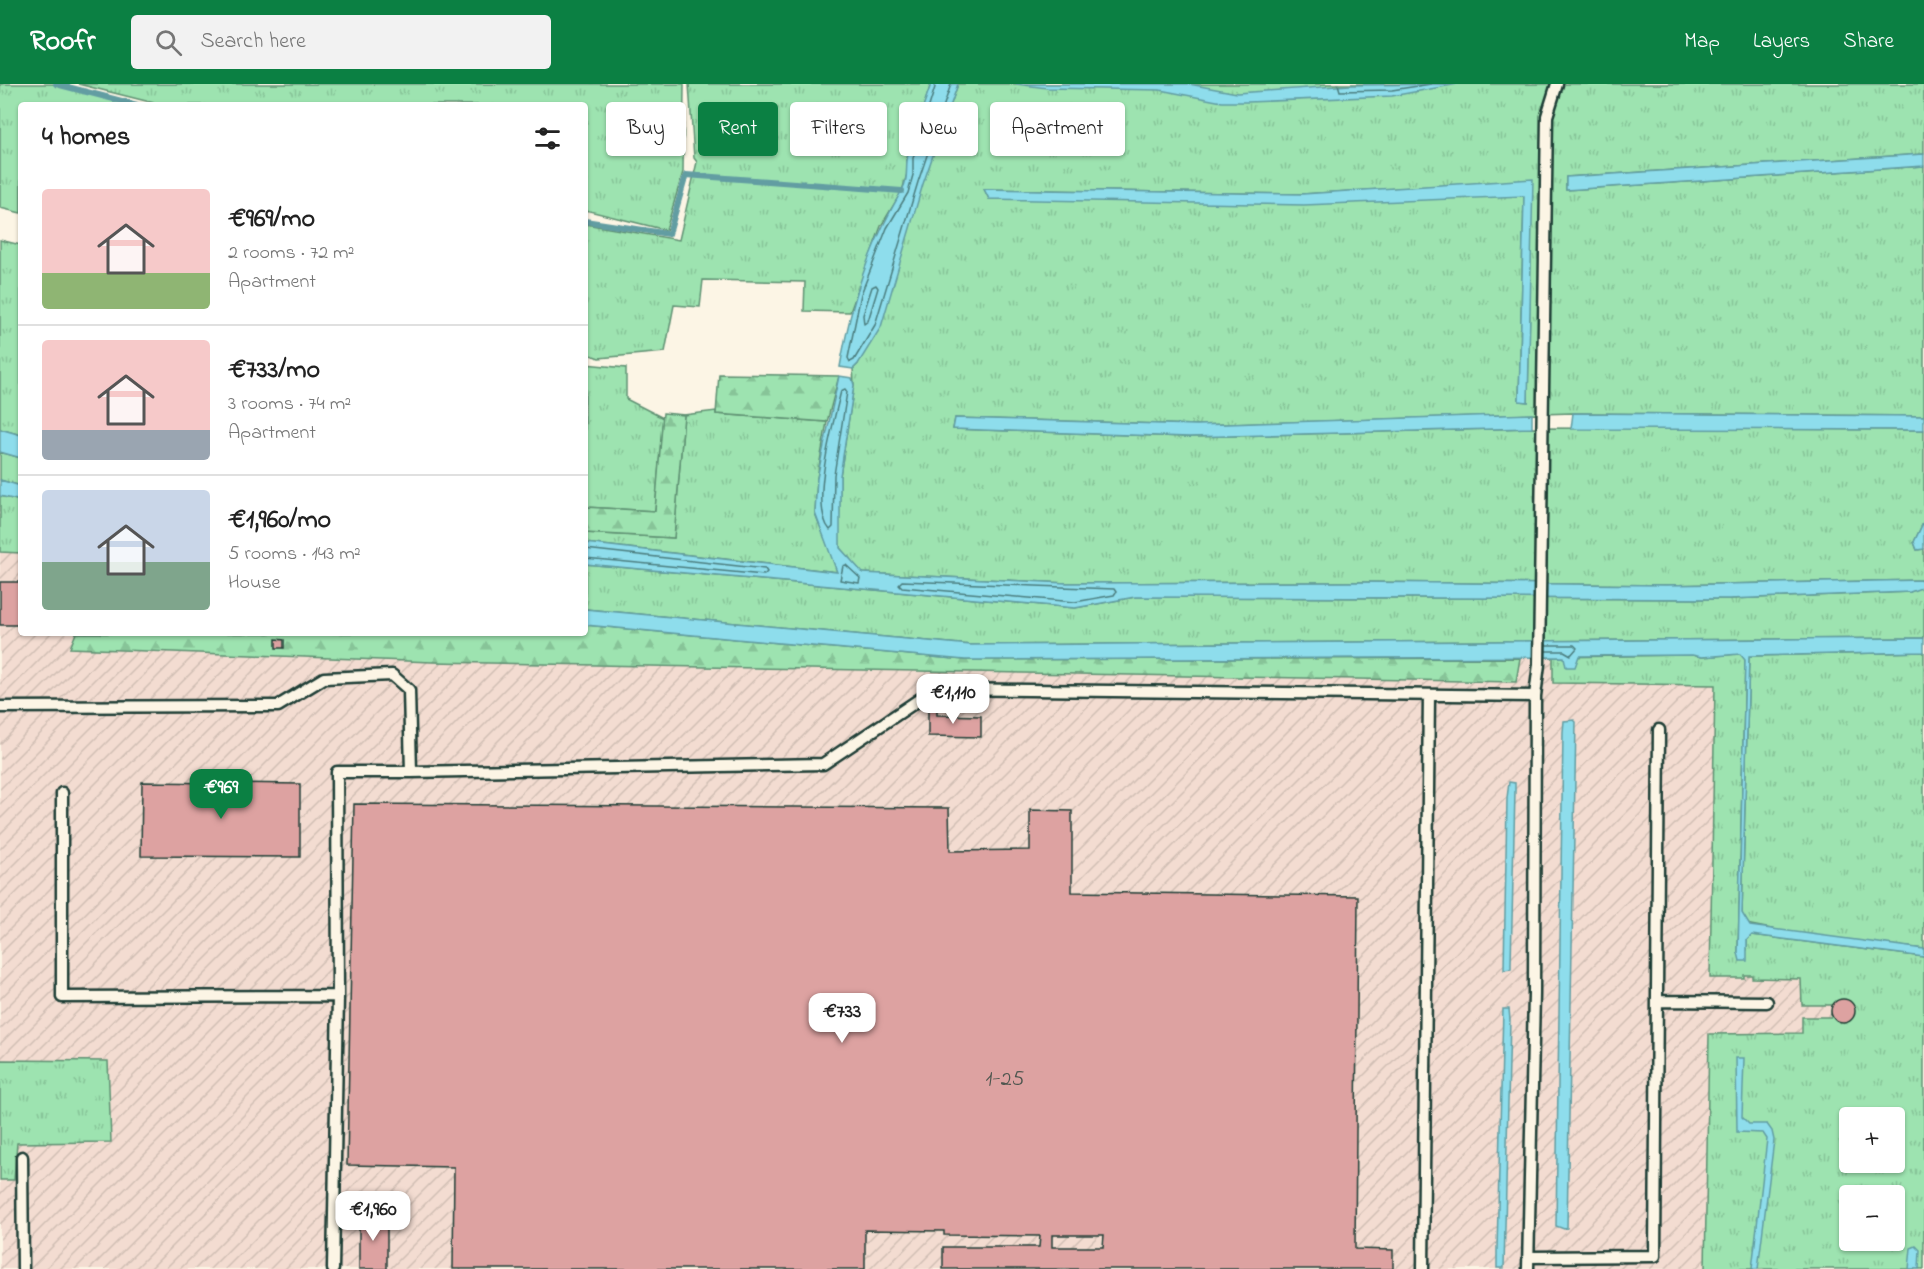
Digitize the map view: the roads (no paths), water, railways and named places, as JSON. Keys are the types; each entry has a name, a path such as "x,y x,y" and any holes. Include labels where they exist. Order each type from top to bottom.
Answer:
{"lane":[{"path":"1528,1269 1535,696 1539,664 1547,116 1557,84"},
{"path":"0,706 278,706 324,678 392,675 409,690 411,772"},
{"path":"333,1269 338,996 337,771 411,772 823,764 935,689 1535,696"},
{"path":"1423,1269 1429,695"},
{"path":"1529,1257 1655,1256 1659,730"},
{"path":"62,793 62,997 338,996"},
{"path":"1657,1001 1767,1002"},
{"path":"22,1157 23,1269"}],"water":[{"path":"931,84 958,84 952,102 925,102"},
{"path":"1016,84 1189,84 1237,93 1350,85 1458,84 1392,96 1222,102 1160,90 1047,88"},
{"path":"1924,154 1924,166 1566,190 1566,177"},
{"path":"908,156 933,156 881,327 853,369 840,367 862,276 879,234 904,186"},
{"path":"1533,179 1528,402 1519,401 1524,196 1304,205 989,199 984,189 1302,194"},
{"path":"839,376 852,378 854,385 840,476 840,548 863,573 1067,583 1355,582 1666,585 1924,580 1924,587 1910,592 1729,599 1135,597 1075,608 588,564 588,543 837,572 815,513 817,478"},
{"path":"1573,413 1924,416 1924,430 1571,429"},
{"path":"1532,414 1532,428 1189,437 953,429 955,418 1197,425"},
{"path":"0,429 18,434 18,457 0,452"},
{"path":"0,480 18,485 18,500 0,496"},
{"path":"1924,521 1924,549 1917,550 1914,542"},
{"path":"588,609 971,645 1924,638 1924,652 1749,656 1742,913 1750,926 1924,949 1924,957 1752,935 1747,940 1747,961 1740,961 1738,953 1745,660 1740,654 1702,657 1692,655 1579,656 1575,667 1566,667 1564,657 965,660 588,625"},
{"path":"1574,720 1576,722 1567,1228 1564,1229 1556,1226 1563,732 1564,721"},
{"path":"1509,782 1515,783 1511,969 1504,970 1507,798"},
{"path":"1503,1009 1509,1009 1510,1020 1504,1268 1497,1268 1497,1249"},
{"path":"1736,1058 1744,1058 1742,1117 1749,1124 1767,1124 1774,1140 1758,1269 1752,1269 1767,1139 1763,1133 1737,1132"},
{"path":"1916,1246 1920,1250 1919,1269 1909,1269 1911,1248"}],"waterway":[{"path":"56,84 125,102"},
{"path":"588,221 669,234 686,175 902,191"}]}
